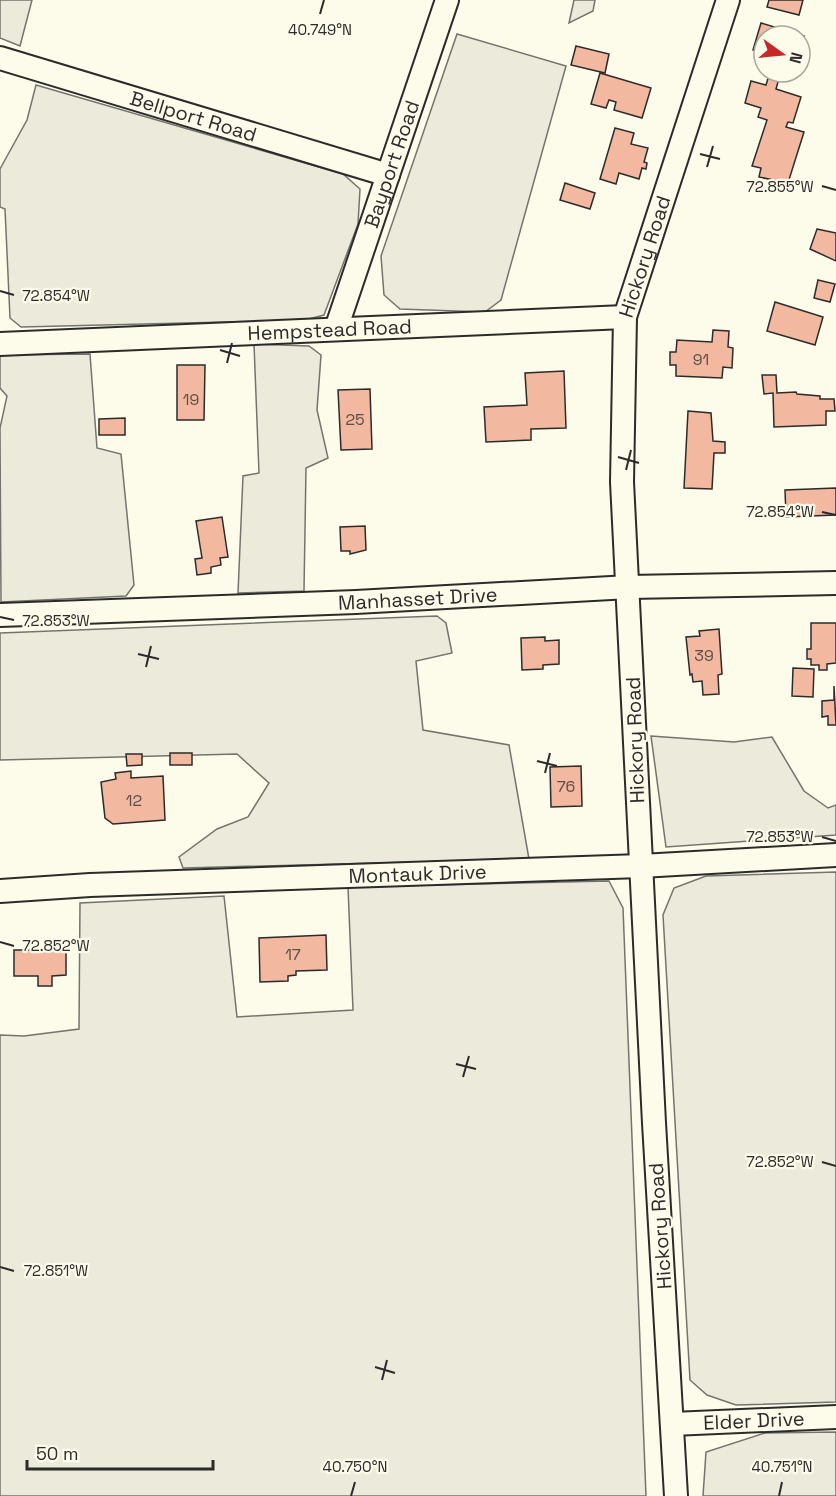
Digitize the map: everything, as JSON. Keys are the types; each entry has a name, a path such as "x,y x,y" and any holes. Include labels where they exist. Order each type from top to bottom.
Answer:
{"street":[{"name":"Bayport Road","path":"336,329 447,0"},
{"name":"Hickory Road","path":"676,1496 622,482 625,317 728,0"},
{"name":"Bellport Road","path":"0,58 388,175"},
{"name":"Hempstead Road","path":"0,344 625,317"},
{"name":"Manhasset Drive","path":"0,615 356,602 629,587 836,583"},
{"name":"Montauk Drive","path":"0,891 90,885 641,866 836,855"},
{"name":"Elder Drive","path":"672,1424 836,1418"}],"shaded area":[{"path":"0,0 32,0 20,46 0,38"},
{"path":"574,0 595,0 593,11 569,23"},
{"path":"457,34 566,66 501,300 485,312 400,309 384,295 381,256"},
{"path":"36,85 343,174 360,189 358,224 324,315 305,320 21,327 10,318 5,209 0,207 0,169 27,120"},
{"path":"254,344 309,346 321,355 317,410 328,458 306,468 304,591 238,593 243,476 259,473"},
{"path":"90,354 97,448 121,454 134,585 126,596 1,602 0,428 7,396 0,388 0,355"},
{"path":"437,616 446,623 452,653 416,661 423,730 509,745 529,859 183,868 179,857 217,829 248,817 269,783 237,754 0,760 0,633"},
{"path":"651,736 734,742 772,737 804,791 828,808 836,805 836,835 666,847"},
{"path":"836,872 836,1402 736,1405 707,1395 690,1380 663,915 674,888 706,876"},
{"path":"609,881 623,908 646,1496 0,1496 0,1035 24,1036 79,1029 80,903 224,896 237,1017 353,1010 348,887"},
{"path":"836,1432 836,1496 703,1496 706,1452 765,1433"}],"building":[{"path":"769,0 803,0 799,15 767,7"},
{"path":"576,46 609,54 605,73 571,65"},
{"path":"600,73 651,88 642,118 614,110 616,102 609,100 606,108 591,104"},
{"path":"751,81 752,84 777,84 776,89 801,97 793,123 788,122 786,127 804,132 788,183 759,177 761,168 752,166 767,120 758,117 761,108 745,103"},
{"path":"615,128 634,133 631,144 648,148 644,162 647,163 646,169 642,168 639,179 619,173 616,184 600,179"},
{"path":"565,183 595,193 590,209 560,200"},
{"path":"817,229 836,233 836,261 810,249"},
{"path":"818,280 835,284 830,302 814,298"},
{"path":"775,302 823,317 815,345 767,331"},
{"path":"713,330 729,331 728,347 733,348 732,368 723,367 722,378 676,376 676,365 670,365 670,352 676,352 677,340 712,342"},
{"path":"177,365 205,365 204,420 177,420"},
{"path":"564,371 566,428 531,429 531,440 486,442 484,407 527,405 525,373"},
{"path":"762,375 776,375 777,393 796,392 797,394 820,396 820,399 834,399 835,411 826,411 826,425 774,427 773,393 764,394"},
{"path":"370,389 372,449 341,450 338,390"},
{"path":"688,411 711,413 713,441 725,442 725,453 714,453 712,489 684,488"},
{"path":"125,418 125,435 99,435 99,419"},
{"path":"836,488 836,515 786,517 785,490"},
{"path":"222,517 228,557 220,558 221,565 211,567 211,573 197,575 195,559 202,558 196,521"},
{"path":"365,526 366,550 350,554 350,551 341,551 340,527"},
{"path":"811,623 836,623 836,663 827,664 827,670 819,670 819,665 811,665 811,659 807,659 807,649 811,649"},
{"path":"719,629 722,674 718,675 719,694 703,695 702,681 693,682 692,674 690,675 686,637 700,636 699,631"},
{"path":"545,637 545,641 559,640 559,664 543,665 543,669 522,670 521,638"},
{"path":"793,668 814,669 813,697 792,696"},
{"path":"834,686 836,725 828,725 828,716 822,717 822,701 834,700"},
{"path":"170,753 192,753 192,765 170,765"},
{"path":"126,754 142,754 142,765 127,766"},
{"path":"581,766 582,806 551,807 550,767"},
{"path":"131,771 131,778 163,776 165,820 113,824 105,818 101,782 116,779 115,773"},
{"path":"326,935 327,970 296,971 296,975 288,976 288,981 260,982 259,938"},
{"path":"50,947 66,947 66,975 52,976 52,986 38,986 38,976 14,976 14,950 50,950"}]}
